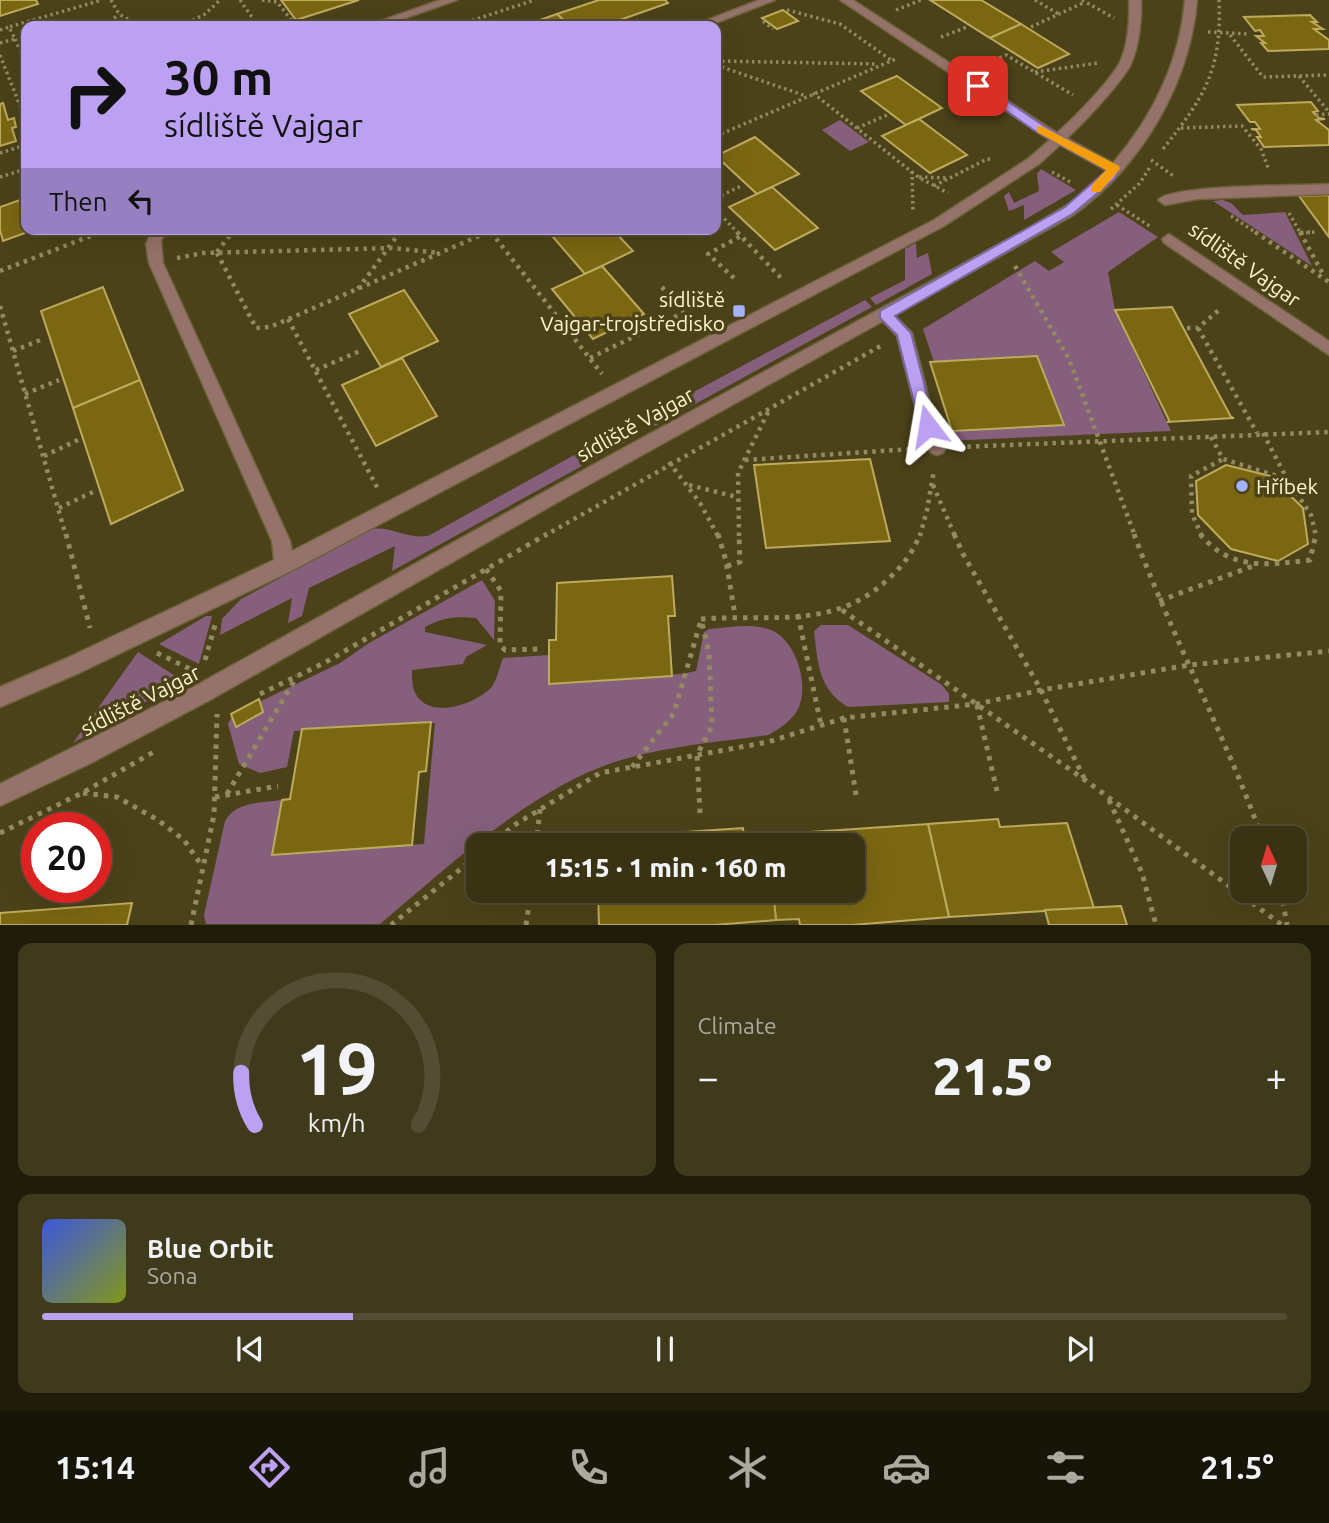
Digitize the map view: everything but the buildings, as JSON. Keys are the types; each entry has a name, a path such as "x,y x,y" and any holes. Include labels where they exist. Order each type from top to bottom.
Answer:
{"street":[{"path":"387,21 451,0"},
{"path":"846,0 1060,141 1114,169"},
{"name":"sídliště Vajgar","path":"0,697 142,634 237,584 284,565 939,223 1060,141 1125,64 1133,28 1135,0"},
{"name":"sídliště Vajgar","path":"0,795 207,691 654,439 885,315 1070,210 1110,177 1131,150 1179,68 1191,20 1191,0"},
{"path":"714,21 772,3"},
{"path":"1165,200 1198,194 1329,189"},
{"path":"155,235 152,245 156,263 281,541 284,565"},
{"name":"sídliště Vajgar","path":"1170,239 1329,349"},
{"path":"885,315 904,333 928,426 937,448"}],"path":[{"path":"30,21 102,0"},
{"path":"111,0 119,14 131,21"},
{"path":"192,21 205,14 220,0"},
{"path":"240,0 255,21"},
{"path":"262,0 277,2 292,21"},
{"path":"471,21 535,0"},
{"path":"895,10 921,0"},
{"path":"1035,0 1059,15"},
{"path":"1170,239 1117,205 1140,183 1153,161 1196,108 1215,69 1221,34 1219,0"},
{"path":"1031,27 1083,1 1133,28"},
{"path":"772,3 840,24 892,60"},
{"path":"111,21 119,14"},
{"path":"0,30 21,24"},
{"path":"9,27 21,53"},
{"path":"937,39 967,27"},
{"path":"1221,34 1249,34"},
{"path":"1230,35 1263,76 1329,75"},
{"path":"0,43 15,39"},
{"path":"0,55 21,108"},
{"path":"978,67 1006,55 1079,99"},
{"path":"721,63 882,64 721,133"},
{"path":"1035,72 1102,63"},
{"path":"721,65 807,96"},
{"path":"1298,76 1329,113"},
{"path":"813,93 918,177 955,197"},
{"path":"1316,115 1329,113"},
{"path":"857,128 887,115"},
{"path":"1180,128 1242,126 1261,149 1278,191"},
{"path":"0,153 21,147"},
{"path":"934,186 987,159 999,160"},
{"path":"1034,161 1113,207"},
{"path":"0,177 21,171"},
{"path":"912,172 913,218"},
{"path":"918,177 950,178"},
{"path":"721,196 741,186"},
{"path":"1198,194 1327,280"},
{"path":"721,215 786,283"},
{"path":"1317,232 1300,233 1327,280"},
{"path":"0,271 94,235"},
{"path":"216,253 230,235"},
{"path":"357,290 365,275 392,248 399,235"},
{"path":"216,253 256,328 270,327 480,235"},
{"path":"492,235 605,377"},
{"path":"734,278 708,254 741,236"},
{"path":"156,263 203,253 392,248 442,253"},
{"path":"1015,266 1069,359 1159,601 1245,790 1258,826"},
{"path":"590,358 685,312 660,285"},
{"path":"0,306 93,636"},
{"path":"1186,328 1198,328 1219,310"},
{"path":"288,319 380,493"},
{"path":"1159,601 1253,566 1310,560 1317,543 1309,507 1287,479 1198,328"},
{"path":"227,794 297,676 904,333"},
{"path":"13,351 43,339"},
{"path":"316,370 360,351"},
{"path":"25,394 59,380"},
{"path":"727,566 740,562 738,473 769,410"},
{"path":"745,460 937,448 1329,432"},
{"path":"1211,437 1223,459 1287,479"},
{"path":"44,456 78,440"},
{"path":"1223,459 1191,476 1191,512 1196,528 1227,560 1253,566"},
{"path":"670,463 688,485 716,530 727,566 735,615"},
{"path":"701,619 735,615 798,615 842,610 864,599 887,580 913,550 924,522 933,484 963,554 1041,690 1085,780"},
{"path":"688,485 737,497"},
{"path":"59,508 97,490"},
{"path":"486,569 501,591 500,645 505,650 540,649"},
{"path":"842,610 1085,780 1282,925"},
{"path":"798,615 821,724"},
{"path":"700,813 697,755 712,726 709,653 701,619"},
{"path":"632,768 674,713 701,619"},
{"path":"507,833 540,809 600,773 768,742 844,718 977,704 1041,690 1189,665 1329,651"},
{"path":"977,704 997,791"},
{"path":"191,925 214,815 217,716 206,722"},
{"path":"844,718 856,795"},
{"path":"0,833 82,793 164,747"},
{"path":"215,797 278,786"},
{"path":"82,793 117,797 158,820 184,840 202,866"},
{"path":"1109,799 1142,873 1156,925"},
{"path":"537,833 540,809"},
{"path":"391,925 466,865"},
{"path":"526,925 529,903"},
{"path":"1282,903 1287,925"}],"shaded area":[{"path":"840,120 869,142 850,151 822,130"},
{"path":"1041,169 1076,190 1024,220 1024,205 1009,211 1004,196 1009,192 1014,203 1039,191 1037,174"},
{"path":"1213,201 1231,203 1243,215 1285,212 1312,266"},
{"path":"1119,212 1158,237 1108,272 1115,310 1171,431 945,441 938,432 1064,425 1038,358 934,362 923,329 1035,261 1049,271 1064,262 1051,252"},
{"path":"916,243 917,258 928,253 932,274 876,305 870,298 905,280 905,249"},
{"path":"865,300 872,307 655,426 647,417"},
{"path":"632,423 638,435 392,571 395,546 309,588 302,616 288,623 292,598 220,635 222,619 241,599 372,529 428,536"},
{"path":"482,580 495,601 494,640 476,618 450,618 425,627 425,632 487,645 466,657 463,664 412,670 413,687 418,698 427,704 448,708 482,695 492,686 503,658 549,655 549,684 696,671 704,632 709,629 746,626 768,629 786,642 798,664 801,701 791,719 768,735 657,751 621,760 588,772 556,789 489,833 466,833 466,852 380,924 206,924 204,915 225,821 242,806 282,800 272,855 424,844 435,723 294,731 287,767 260,773 239,764 228,724 232,716 236,727 263,712 259,702 340,663 369,643"},
{"path":"206,616 212,616 199,664 159,644"},
{"path":"821,625 848,625 942,685 949,694 949,702 848,707 831,692 821,674 814,631"},
{"path":"138,652 183,681 73,743"}],"slow traffic":[{"path":"1041,130 1114,169 1110,177 1095,189"}],"place":[{"name":"sídliště Vajgar-trojstředisko","path":"739,311"},
{"name":"Hříbek","path":"1242,486"}],"route":[{"path":"928,426 904,333 885,315 1070,210 1110,177 1114,169 1040,129 978,86"}]}
